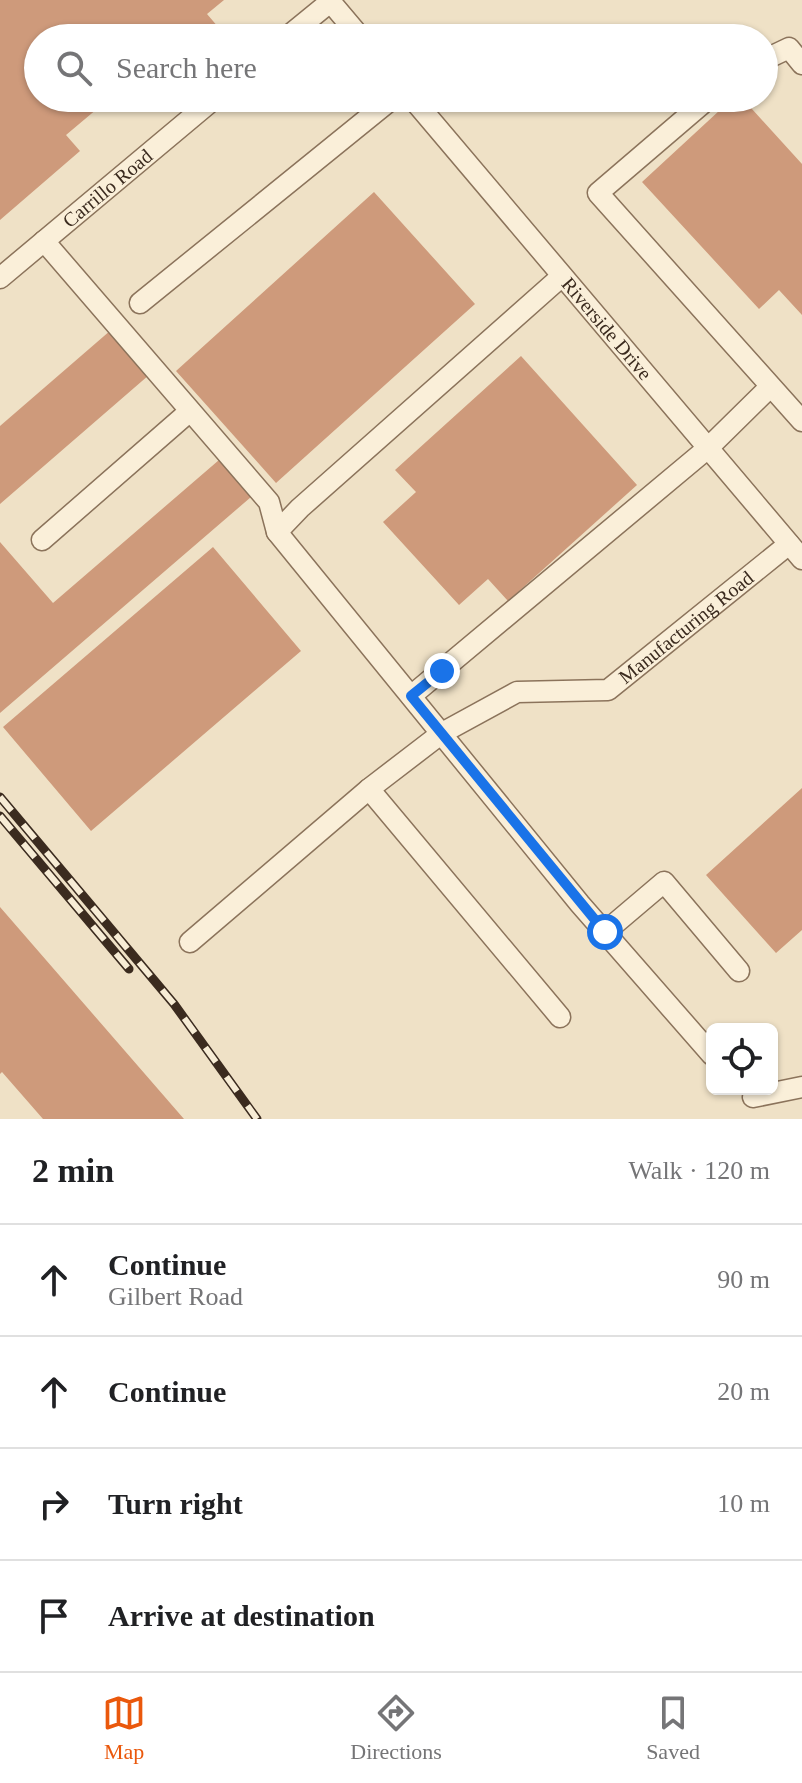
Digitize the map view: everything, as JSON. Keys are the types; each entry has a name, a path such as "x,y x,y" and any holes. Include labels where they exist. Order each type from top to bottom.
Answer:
{"street":[{"path":"302,24 329,1 349,24"},
{"path":"778,53 789,48 802,64"},
{"name":"Carrillo Road","path":"0,278 198,112"},
{"path":"140,303 376,112"},
{"name":"Riverside Drive","path":"424,112 796,551"},
{"path":"693,112 598,193 802,421"},
{"path":"44,241 269,502 277,532 605,932 706,1048"},
{"path":"277,532 562,276"},
{"path":"411,696 708,448 770,387"},
{"path":"42,540 190,411"},
{"name":"Manufacturing Road","path":"190,942 369,789 442,733 517,692 608,690 796,551"},
{"path":"369,789 560,1017"},
{"path":"605,932 664,882 739,971"},
{"path":"778,1090 802,1087"},
{"path":"749,1095 753,1119"}],"building":[{"path":"0,0 224,0 207,14 216,24 24,24 24,112 93,112 66,135 80,151 0,220"},
{"path":"718,112 755,112 802,164 802,315 779,290 759,309 642,182"},
{"path":"374,192 475,304 276,483 176,371"},
{"path":"111,330 149,375 0,504 0,426"},
{"path":"521,356 637,485 508,601 488,579 459,605 383,522 416,492 395,470"},
{"path":"219,460 251,497 0,713 0,542 53,603"},
{"path":"213,547 301,651 91,831 3,727"},
{"path":"802,788 802,930 776,953 706,875"},
{"path":"0,907 184,1119 43,1119 2,1072 0,1074"}],"railway":[{"path":"0,797 174,1004 257,1119"},
{"path":"0,816 129,969"}],"route":[{"path":"442,671 411,696 605,932"}]}
